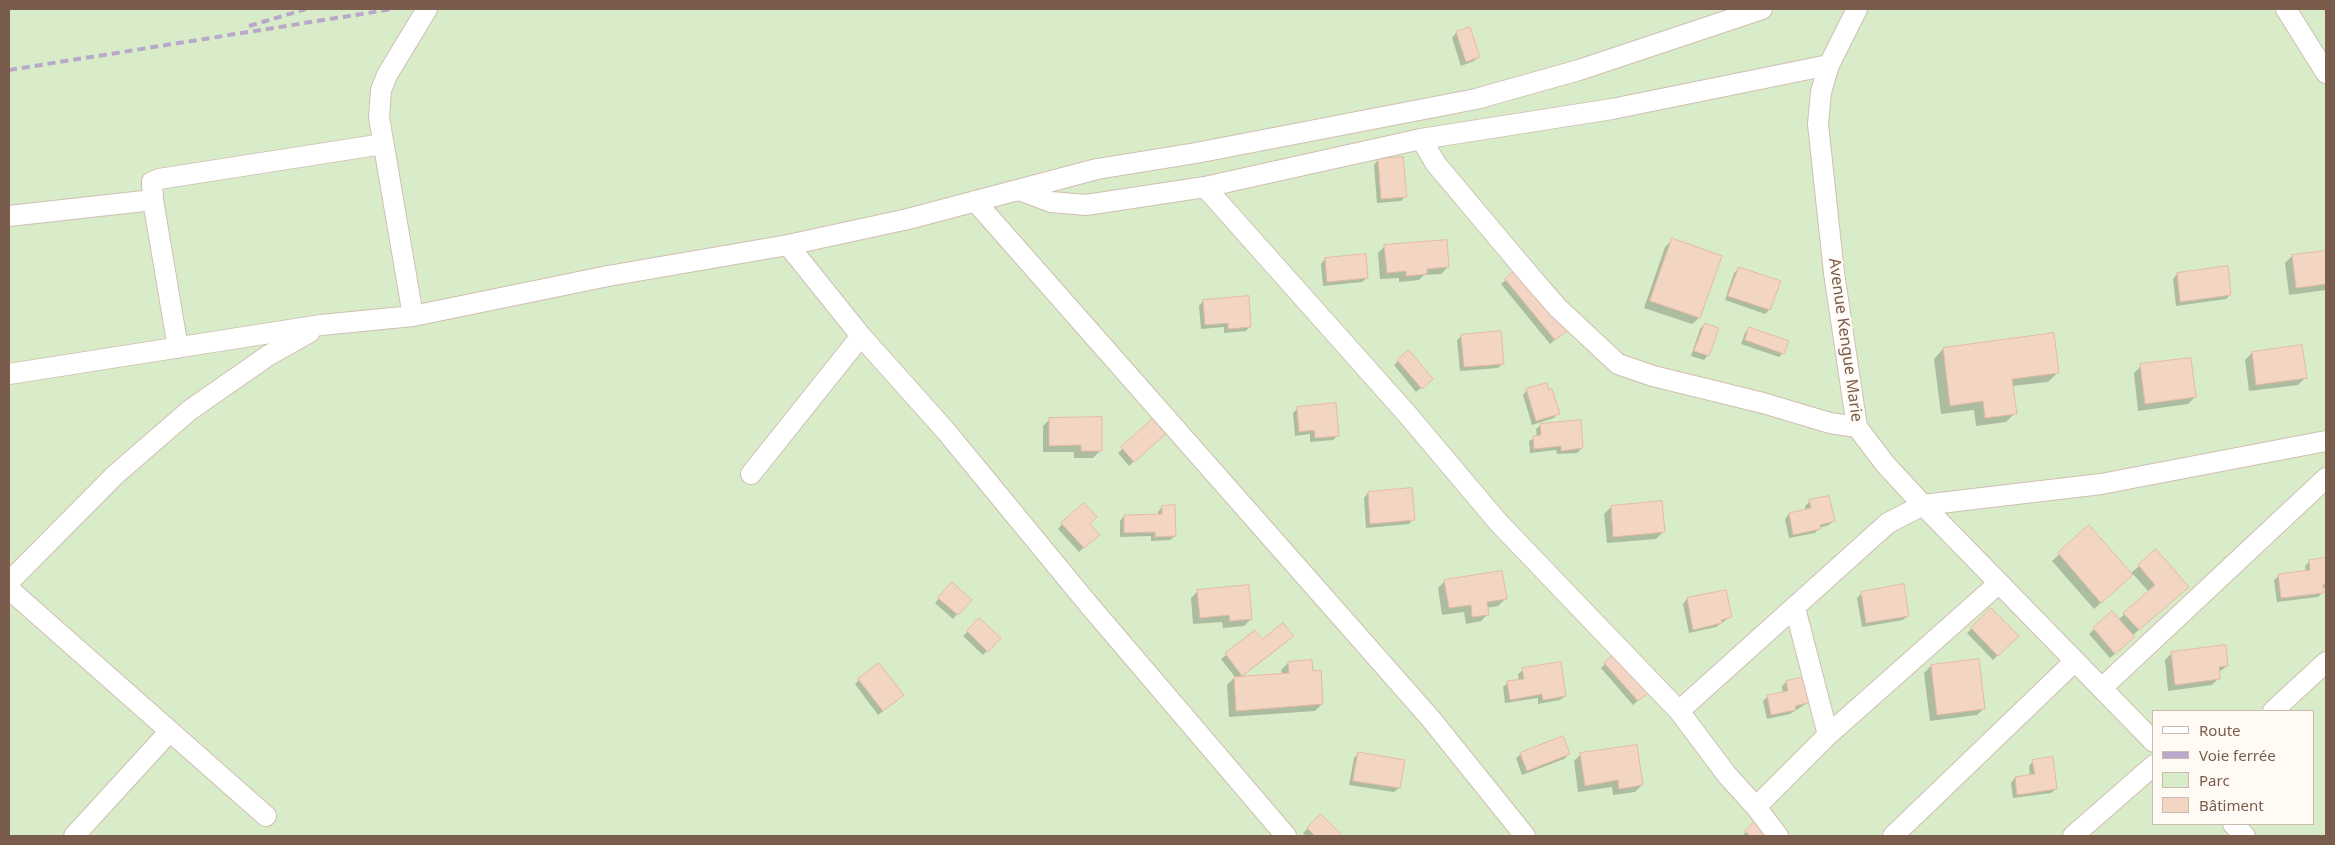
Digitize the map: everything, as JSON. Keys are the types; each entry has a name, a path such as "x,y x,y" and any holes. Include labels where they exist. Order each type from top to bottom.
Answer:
{"street":[{"path":"413,316 379,117 381,90 387,75 427,9"},
{"path":"9,374 321,326 413,316 608,276 788,245 908,219 1096,169 1196,153 1476,99 1579,70 1762,9"},
{"name":"Avenue Kengue Marie","path":"1857,9 1828,65 1821,92 1818,124 1834,273 1856,427 1886,465 1923,506 2074,662 2103,687 2152,740"},
{"path":"2286,9 2326,73"},
{"path":"1018,190 1051,202 1086,205 1205,187 1421,139 1612,109 1828,65"},
{"path":"1421,139 1436,164 1558,308 1618,364 1653,376 1763,403 1830,423 1856,427"},
{"path":"178,348 153,200 152,186 155,180 383,144"},
{"path":"1205,187 1407,414 1498,522 1678,711 1727,775 1756,807 1778,836"},
{"path":"9,216 153,200"},
{"path":"975,201 1431,719 1525,836"},
{"path":"788,245 861,336 945,430 1089,605 1286,836"},
{"path":"9,582 115,475 190,410 269,355 321,326"},
{"path":"751,474 861,336"},
{"path":"1678,711 1888,523 1923,506 2101,484 2326,441"},
{"path":"2103,687 2326,478"},
{"path":"1756,807 1828,735 1998,584"},
{"path":"9,589 266,816"},
{"path":"1795,608 1828,735"},
{"path":"1893,836 2074,662"},
{"path":"2275,710 2326,662"},
{"path":"74,836 170,731"},
{"path":"2073,836 2152,767"},
{"path":"2234,825 2246,836"}],"green space":[{"path":"9,9 2326,9 2326,836 9,836"}],"building":[{"path":"1470,27 1480,57 1466,62 1456,32"},
{"path":"1403,157 1407,197 1381,199 1378,159"},
{"path":"1672,238 1722,256 1700,318 1650,301"},
{"path":"1447,240 1449,267 1427,269 1427,274 1406,276 1406,271 1387,273 1384,245"},
{"path":"2326,251 2326,284 2296,288 2292,255"},
{"path":"1366,254 1368,278 1327,282 1325,258"},
{"path":"2228,266 2231,295 2180,302 2177,273"},
{"path":"1739,267 1781,281 1770,310 1728,296"},
{"path":"1517,269 1568,330 1555,340 1505,279"},
{"path":"1249,296 1251,327 1228,329 1228,323 1205,325 1203,300"},
{"path":"1705,323 1719,328 1709,356 1694,351"},
{"path":"1749,327 1789,341 1784,354 1745,340"},
{"path":"1501,331 1504,364 1464,367 1461,335"},
{"path":"2054,333 2059,373 2012,379 2017,414 1985,418 1983,401 1950,406 1943,348"},
{"path":"2302,345 2307,378 2256,385 2252,352"},
{"path":"1409,350 1433,379 1422,389 1397,360"},
{"path":"2191,358 2196,397 2145,404 2140,364"},
{"path":"1547,383 1549,390 1552,389 1560,414 1536,421 1526,389"},
{"path":"1336,403 1339,436 1315,438 1314,430 1299,432 1297,407"},
{"path":"1156,416 1169,431 1134,462 1121,447"},
{"path":"1102,417 1102,451 1081,451 1081,445 1049,446 1049,418"},
{"path":"1581,420 1583,448 1561,451 1561,446 1534,449 1533,436 1541,435 1540,424"},
{"path":"1412,488 1415,520 1370,524 1368,492"},
{"path":"1829,496 1835,521 1820,525 1821,529 1793,535 1789,513 1811,508 1809,500"},
{"path":"1662,501 1665,532 1613,537 1611,506"},
{"path":"1084,503 1097,517 1090,524 1100,535 1084,548 1061,523"},
{"path":"1175,505 1176,536 1155,537 1155,532 1124,533 1124,515 1162,514 1162,506"},
{"path":"2089,525 2133,575 2101,603 2058,553"},
{"path":"2156,549 2189,587 2139,630 2123,613 2155,585 2138,565"},
{"path":"2326,558 2324,593 2281,598 2278,574 2310,570 2309,560"},
{"path":"1502,571 1507,599 1487,602 1489,615 1472,617 1471,605 1449,608 1444,580"},
{"path":"952,582 972,600 958,615 938,598"},
{"path":"1904,584 1909,616 1866,623 1861,592"},
{"path":"1249,585 1252,619 1230,621 1229,615 1200,618 1197,590"},
{"path":"1726,590 1732,617 1721,620 1722,623 1693,630 1687,598"},
{"path":"1991,608 2019,636 1998,656 1971,628"},
{"path":"2112,611 2135,637 2115,654 2093,628"},
{"path":"979,618 1001,638 988,652 967,631"},
{"path":"1283,623 1294,636 1242,676 1225,653 1255,630 1262,639"},
{"path":"2226,645 2228,666 2219,667 2220,679 2175,685 2171,652"},
{"path":"1617,652 1651,691 1638,701 1604,663"},
{"path":"1979,659 1985,709 1937,715 1931,665"},
{"path":"1312,660 1313,671 1321,670 1323,704 1236,711 1234,677 1289,673 1288,662"},
{"path":"1561,662 1566,696 1543,700 1542,694 1510,700 1507,681 1524,679 1522,668"},
{"path":"879,663 904,695 883,711 858,679"},
{"path":"1805,677 1811,702 1795,706 1796,710 1771,715 1767,695 1788,691 1786,681"},
{"path":"1563,736 1570,754 1527,771 1520,753"},
{"path":"1637,745 1643,785 1619,789 1618,780 1585,786 1580,753"},
{"path":"1358,752 1405,760 1400,788 1353,781"},
{"path":"2053,757 2057,789 2017,795 2015,777 2035,774 2032,760"},
{"path":"1321,814 1343,836 1315,836 1307,828"},
{"path":"1757,819 1773,836 1750,836 1745,831"}],"railway":[{"path":"249,26 306,9"},
{"path":"9,70 393,9"}]}
